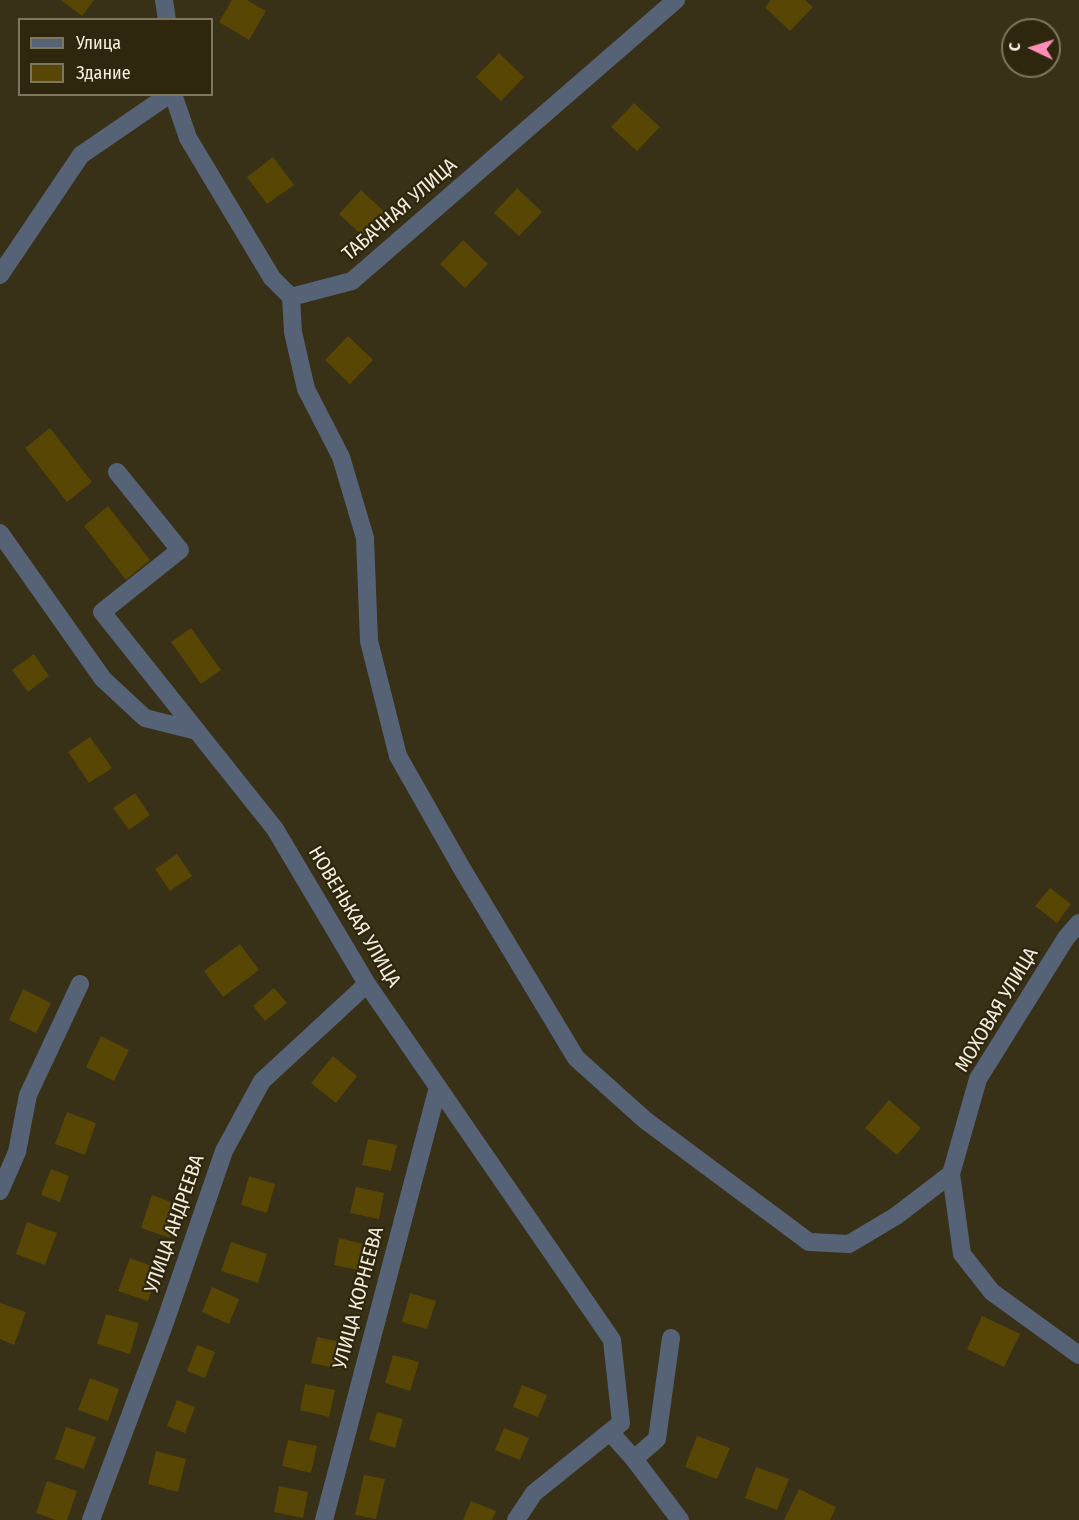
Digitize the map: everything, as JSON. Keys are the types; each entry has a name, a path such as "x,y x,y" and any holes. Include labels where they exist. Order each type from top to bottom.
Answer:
{"street":[{"path":"164,0 167,18"},
{"name":"ТАБАЧНАЯ УЛИЦА","path":"291,297 352,281 676,0"},
{"path":"0,275 81,155 169,96"},
{"path":"173,96 188,138 272,278 291,297 292,332 306,389 341,457 365,538 369,640 398,756 461,867 576,1058 645,1120 809,1242 849,1244 896,1216 951,1174"},
{"name":"НОВЕНЬКАЯ УЛИЦА","path":"117,472 180,550 102,612 275,830 367,984 612,1340 621,1423 610,1432"},
{"path":"0,533 103,679 145,718 197,731"},
{"name":"МОХОВАЯ УЛИЦА","path":"1079,924 1066,938 978,1079 951,1174 962,1254 992,1292 1079,1355"},
{"path":"0,1191 17,1152 28,1095 80,984"},
{"name":"УЛИЦА АНДРЕЕВА","path":"91,1520 164,1325 224,1151 262,1081 367,984"},
{"name":"УЛИЦА КОРНЕЕВА","path":"324,1520 438,1087"},
{"path":"634,1459 657,1439 671,1338"},
{"path":"516,1520 534,1494 610,1432 681,1520"}],"building":[{"path":"61,0 94,0 82,16"},
{"path":"232,0 247,0 266,11 249,40 219,22"},
{"path":"771,0 805,0 813,7 790,31 765,7"},
{"path":"499,53 524,77 501,101 476,77"},
{"path":"634,103 660,127 637,151 611,127"},
{"path":"273,157 294,185 267,204 247,177"},
{"path":"517,188 542,212 519,236 494,213"},
{"path":"361,190 386,213 364,237 339,214"},
{"path":"463,240 488,264 465,288 440,264"},
{"path":"348,336 373,360 350,384 325,360"},
{"path":"50,428 92,482 67,502 25,448"},
{"path":"108,506 150,560 126,580 84,526"},
{"path":"191,628 221,670 201,684 171,642"},
{"path":"34,654 49,676 28,692 12,670"},
{"path":"90,737 112,768 89,783 68,752"},
{"path":"135,793 150,815 129,830 113,808"},
{"path":"177,854 192,876 170,891 155,869"},
{"path":"1050,888 1071,904 1057,923 1035,906"},
{"path":"240,944 259,970 223,997 204,971"},
{"path":"274,988 287,1003 265,1021 253,1006"},
{"path":"23,989 51,1003 36,1033 9,1020"},
{"path":"101,1036 129,1050 114,1081 86,1067"},
{"path":"333,1056 357,1076 336,1103 311,1083"},
{"path":"889,1100 921,1128 897,1155 865,1128"},
{"path":"67,1112 96,1123 85,1155 55,1144"},
{"path":"368,1139 397,1145 391,1171 362,1165"},
{"path":"51,1169 69,1176 60,1202 41,1195"},
{"path":"249,1176 275,1184 267,1213 241,1205"},
{"path":"356,1187 384,1193 379,1219 350,1213"},
{"path":"152,1195 182,1206 170,1238 141,1228"},
{"path":"27,1222 57,1233 45,1265 16,1254"},
{"path":"339,1238 368,1245 363,1271 334,1265"},
{"path":"231,1242 267,1254 258,1283 221,1271"},
{"path":"130,1258 159,1269 148,1301 118,1291"},
{"path":"212,1287 239,1299 229,1324 202,1312"},
{"path":"410,1293 436,1301 427,1329 402,1322"},
{"path":"0,1303 26,1312 14,1345 0,1339"},
{"path":"106,1314 139,1323 130,1354 97,1344"},
{"path":"982,1316 1020,1334 1004,1367 967,1349"},
{"path":"317,1337 346,1343 340,1369 311,1363"},
{"path":"197,1345 215,1352 205,1378 187,1371"},
{"path":"393,1355 419,1362 410,1391 385,1383"},
{"path":"90,1378 119,1389 108,1421 78,1410"},
{"path":"305,1384 335,1390 329,1417 300,1410"},
{"path":"522,1385 547,1395 538,1417 513,1407"},
{"path":"177,1400 195,1407 185,1433 167,1426"},
{"path":"377,1412 403,1419 395,1448 369,1440"},
{"path":"66,1427 96,1437 84,1469 55,1459"},
{"path":"504,1428 529,1438 520,1460 495,1450"},
{"path":"697,1436 730,1448 717,1479 685,1467"},
{"path":"288,1440 317,1446 311,1473 282,1466"},
{"path":"156,1451 186,1459 178,1492 148,1484"},
{"path":"756,1467 789,1479 777,1510 745,1498"},
{"path":"364,1475 385,1479 376,1519 355,1515"},
{"path":"47,1481 77,1491 67,1520 56,1520 36,1513"},
{"path":"279,1486 308,1492 303,1518 274,1512"},
{"path":"799,1489 836,1507 830,1520 784,1520"},
{"path":"471,1501 496,1511 492,1520 463,1520"}]}
